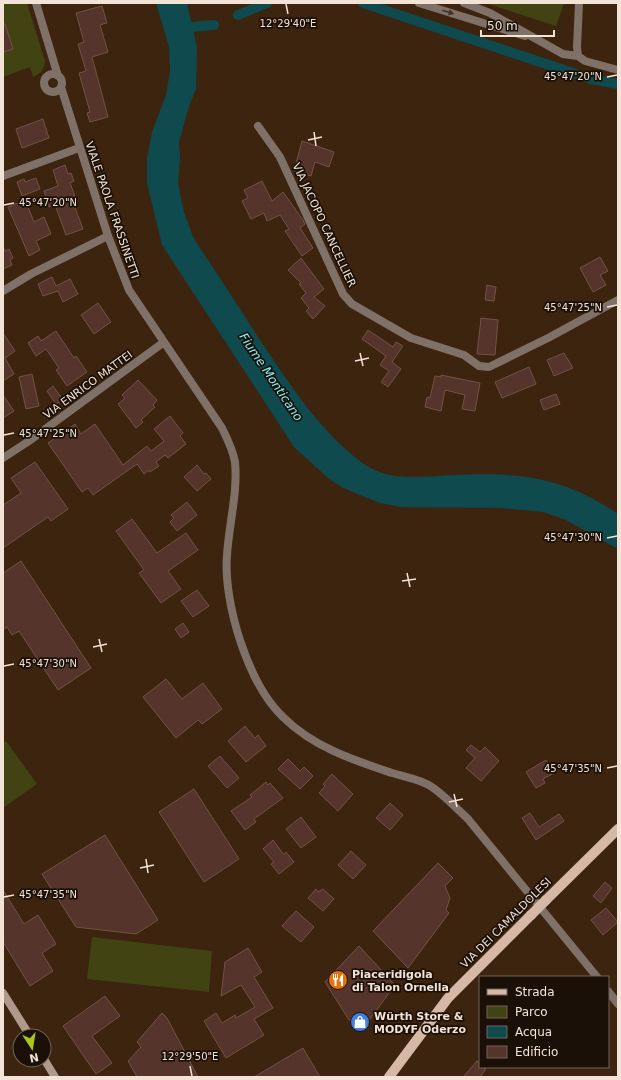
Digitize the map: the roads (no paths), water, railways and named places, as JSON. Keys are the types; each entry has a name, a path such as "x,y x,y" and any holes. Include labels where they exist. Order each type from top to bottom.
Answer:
{"main road":[{"name":"VIA DEI CAMALDOLESI","path":"389,1077 448,998 618,829"},
{"path":"3,993 25,1028"},
{"path":"50,1068 55,1077"}],"street":[{"path":"36,3 52,56 54,75 61,81 60,87 52,92"},
{"path":"419,3 540,41"},
{"path":"464,3 487,11 563,54 578,56 585,62 618,70"},
{"path":"578,56 579,3"},
{"path":"477,21 482,19 487,11"},
{"path":"54,75 46,78 44,83 46,88 63,100"},
{"name":"VIALE PAOLA FRASSINETTI","path":"60,87 108,236 129,290 144,315 222,428 231,449 235,461 235,475 227,557 229,589 237,628 243,647 267,699 283,718 305,736 331,751 415,779 431,786 449,800 468,819 596,976"},
{"name":"VIA JACOPO CANCELLIER","path":"258,126 280,157 343,294 352,304 411,338 464,355 479,366 489,367 548,338 618,300"},
{"path":"3,176 79,148"},
{"path":"3,291 31,274 108,236"},
{"name":"VIA ENRICO MATTEI","path":"3,458 29,441 164,342"},
{"path":"609,992 618,1004"}],"water":[{"name":"Fiume Monticano","path":"156,3 187,3 197,47 196,89 189,106 179,142 180,159 178,183 184,212 193,237 284,376 315,417 340,444 355,457 370,468 382,473 409,477 499,474 539,479 578,491 598,501 618,514 618,549 564,519 543,512 502,508 402,507 380,503 343,488 328,478 294,447 162,245 147,183 147,159 152,132 166,95 170,71 169,47"}],"waterway":[{"path":"238,15 267,3"},
{"path":"363,3 591,79 618,84"},
{"path":"180,28 214,25"}],"place":[{"name":"Piaceridigola di Talon Ornella","path":"338,980"},
{"name":"Würth Store & MODYF Oderzo","path":"360,1022"}]}
